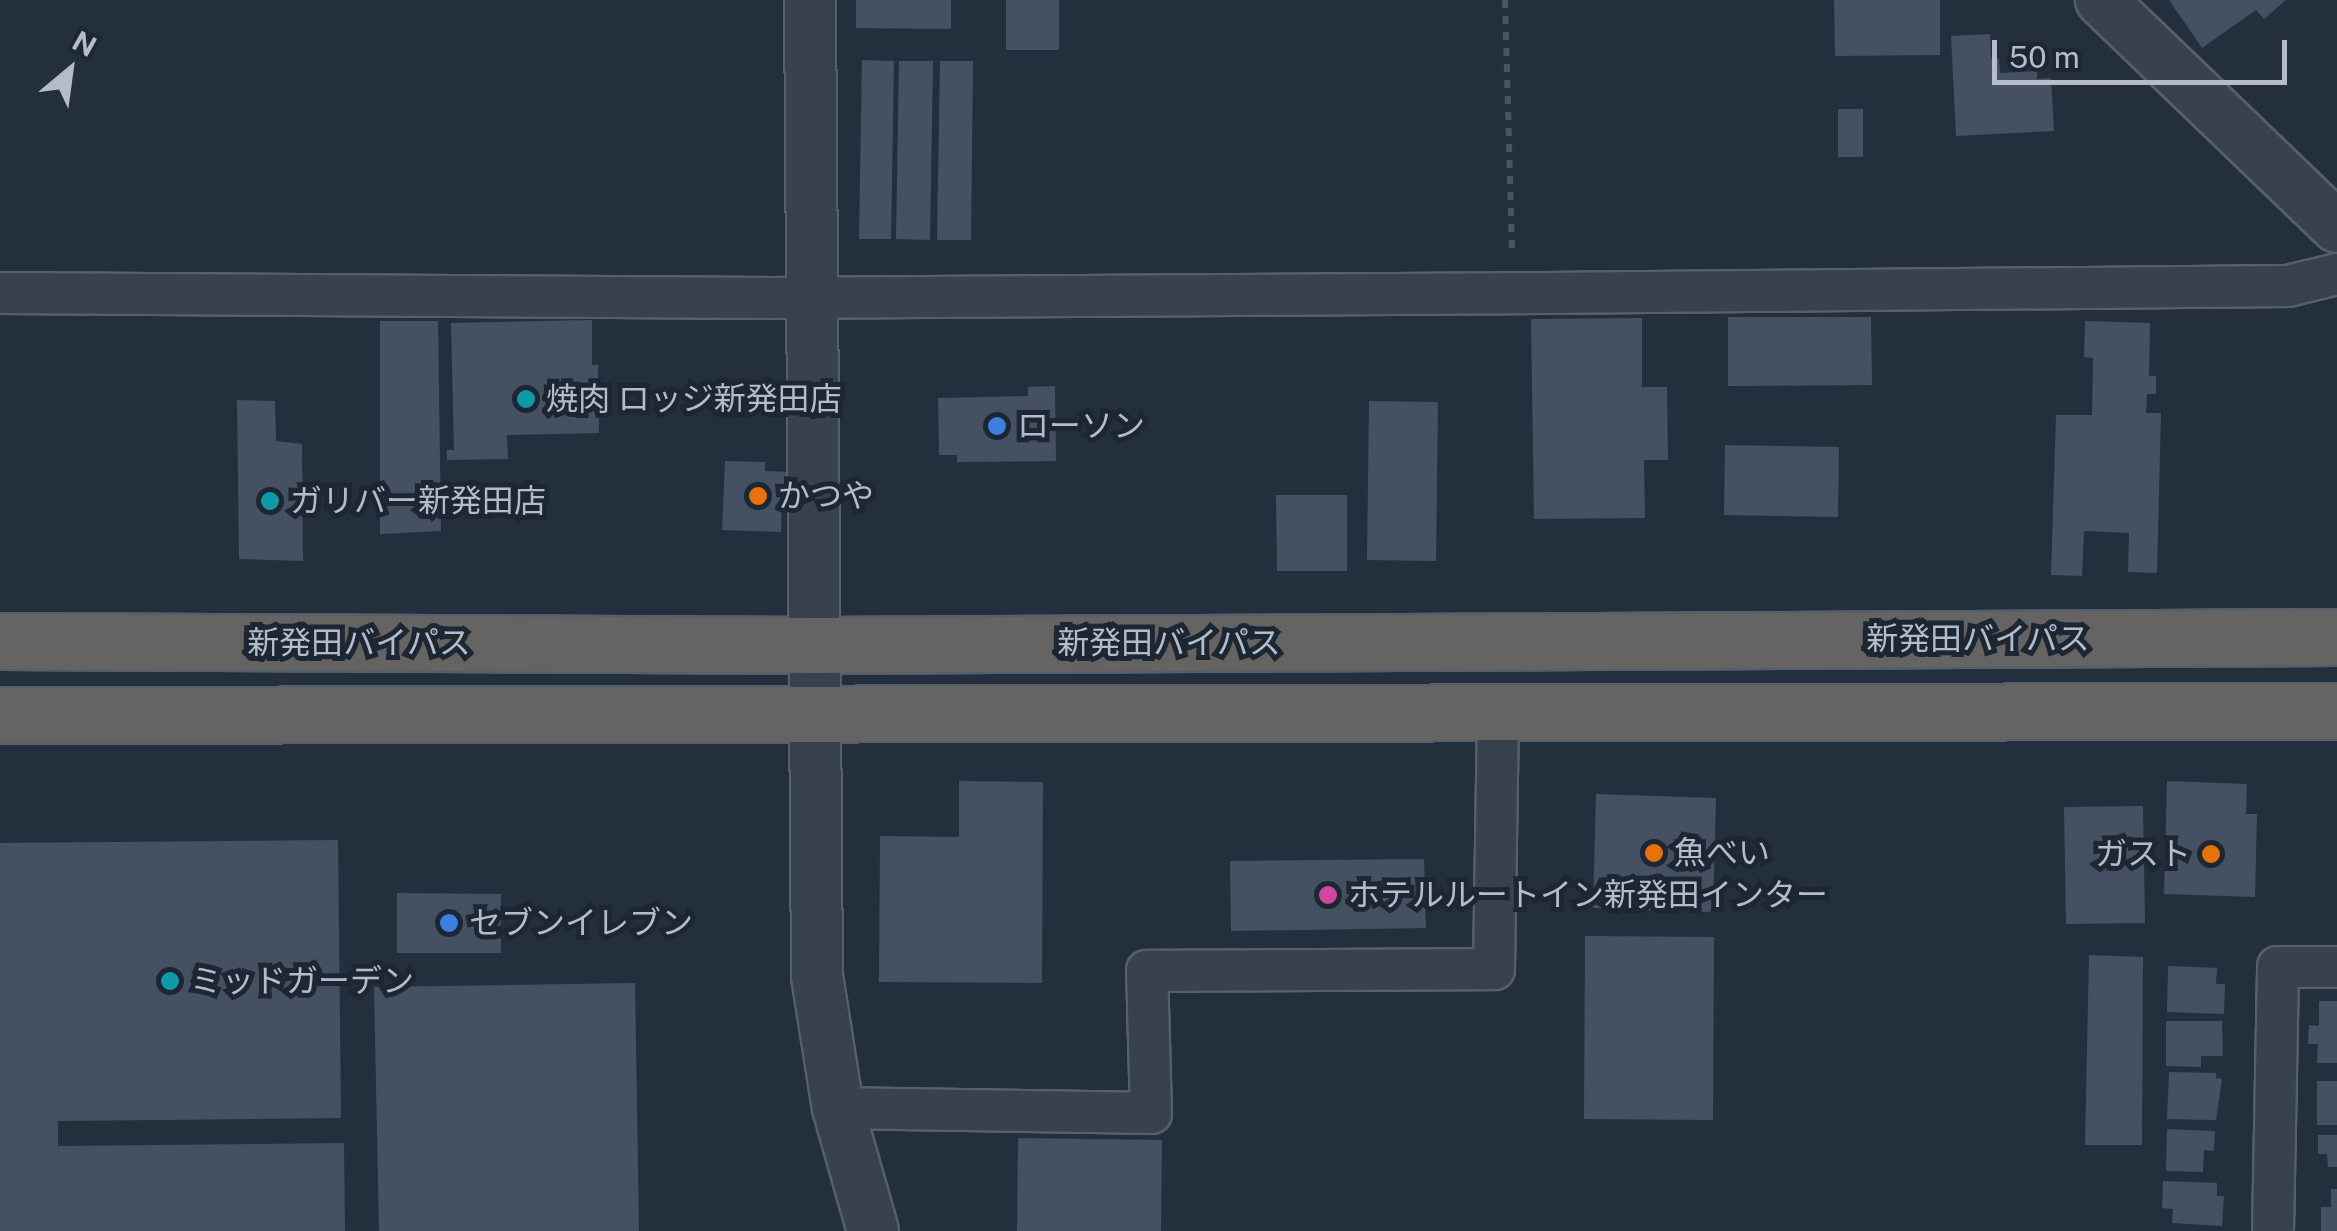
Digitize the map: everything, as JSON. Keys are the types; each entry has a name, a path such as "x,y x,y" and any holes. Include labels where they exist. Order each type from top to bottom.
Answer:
{"highway":[{"name":"新発田バイパス","path":"7,640 817,645 2337,636"},
{"name":"新発田バイパス","path":"0,715 818,710 2337,711"}],"street":[{"path":"810,0 809,298 818,710 817,976 838,1108 874,1231"},
{"path":"2101,0 2337,227"},
{"path":"0,293 809,298 2288,286 2337,274"},
{"path":"838,1108 1151,1113 1147,971 1494,969 1498,710"},
{"path":"2272,1231 2278,966 2337,967"}],"path":[{"path":"1505,0 1514,235 1509,292"}],"building":[{"path":"856,0 951,0 951,29 856,28"},
{"path":"1006,0 1059,0 1059,50 1006,50"},
{"path":"1834,0 1940,0 1940,55 1835,56"},
{"path":"2169,0 2286,0 2264,19 2256,10 2202,48"},
{"path":"1990,34 1991,59 1999,59 2000,73 2037,71 2037,79 2051,78 2054,131 1956,136 1951,36"},
{"path":"862,60 894,61 891,239 859,239"},
{"path":"899,61 933,61 930,240 896,239"},
{"path":"940,61 973,61 971,240 937,240"},
{"path":"1838,109 1863,109 1863,157 1838,157"},
{"path":"1728,317 1871,317 1872,385 1728,386"},
{"path":"1642,318 1642,387 1667,387 1668,460 1644,460 1645,518 1534,519 1531,319"},
{"name":"焼肉 ロッジ新発田店","path":"592,320 592,365 598,365 599,433 507,435 508,459 447,460 447,450 454,450 451,323"},
{"path":"380,321 438,321 441,531 380,534"},
{"path":"2085,321 2150,323 2149,376 2156,376 2156,394 2147,394 2146,413 2161,413 2157,573 2128,572 2129,533 2084,531 2082,576 2051,575 2056,415 2092,415 2093,358 2084,357"},
{"name":"ローソン","path":"1055,386 1056,461 957,462 957,455 939,455 938,398 1028,396 1028,387"},
{"name":"ガリバー新発田店","path":"237,400 275,401 276,441 302,444 303,561 239,559"},
{"path":"1369,401 1438,402 1436,561 1367,560"},
{"path":"1725,445 1839,447 1838,517 1724,515"},
{"name":"かつや","path":"725,461 765,462 765,471 793,472 792,502 782,501 781,532 722,530"},
{"path":"1276,495 1347,495 1347,571 1277,571"},
{"path":"959,781 1043,782 1042,983 879,982 880,836 959,837"},
{"name":"ガスト","path":"2167,781 2247,784 2246,814 2257,814 2255,897 2164,894"},
{"name":"魚べい","path":"1596,794 1716,798 1713,912 1593,908"},
{"path":"2143,806 2145,923 2066,924 2064,807"},
{"name":"ミッドガーデン","path":"338,840 341,1118 58,1121 58,1146 344,1143 345,1231 0,1231 0,843"},
{"name":"ホテルルートイン新発田インター","path":"1424,859 1426,928 1231,931 1230,861"},
{"name":"セブンイレブン","path":"397,893 501,894 501,953 397,953"},
{"path":"1585,936 1714,937 1713,1120 1584,1119"},
{"path":"2089,955 2143,957 2142,1145 2085,1145"},
{"path":"2168,966 2217,968 2216,984 2225,984 2224,1014 2167,1012"},
{"path":"635,983 639,1231 379,1231 374,987"},
{"path":"2319,1001 2337,1001 2337,1063 2317,1063 2318,1044 2308,1044 2309,1025 2319,1026"},
{"path":"2166,1021 2222,1021 2223,1056 2201,1056 2201,1067 2166,1066"},
{"path":"2169,1072 2216,1073 2216,1078 2222,1079 2216,1120 2167,1119"},
{"path":"2317,1081 2337,1081 2337,1125 2317,1125"},
{"path":"2167,1129 2215,1131 2214,1151 2204,1150 2203,1172 2166,1171"},
{"path":"2318,1135 2337,1135 2337,1167 2328,1167 2327,1154 2318,1154"},
{"path":"1018,1138 1162,1140 1161,1231 1017,1231"},
{"path":"2163,1181 2217,1183 2217,1196 2224,1196 2222,1226 2172,1223 2173,1209 2162,1208"},
{"path":"2331,1189 2337,1189 2337,1231 2321,1231 2321,1207 2331,1207"}],"place":[{"name":"焼肉 ロッジ新発田店","path":"526,399"},
{"name":"ローソン","path":"997,426"},
{"name":"かつや","path":"758,496"},
{"name":"ガリバー新発田店","path":"270,501"},
{"name":"魚べい","path":"1654,853"},
{"name":"ガスト","path":"2211,854"},
{"name":"ホテルルートイン新発田インター","path":"1328,895"},
{"name":"セブンイレブン","path":"449,923"},
{"name":"ミッドガーデン","path":"170,981"}]}
